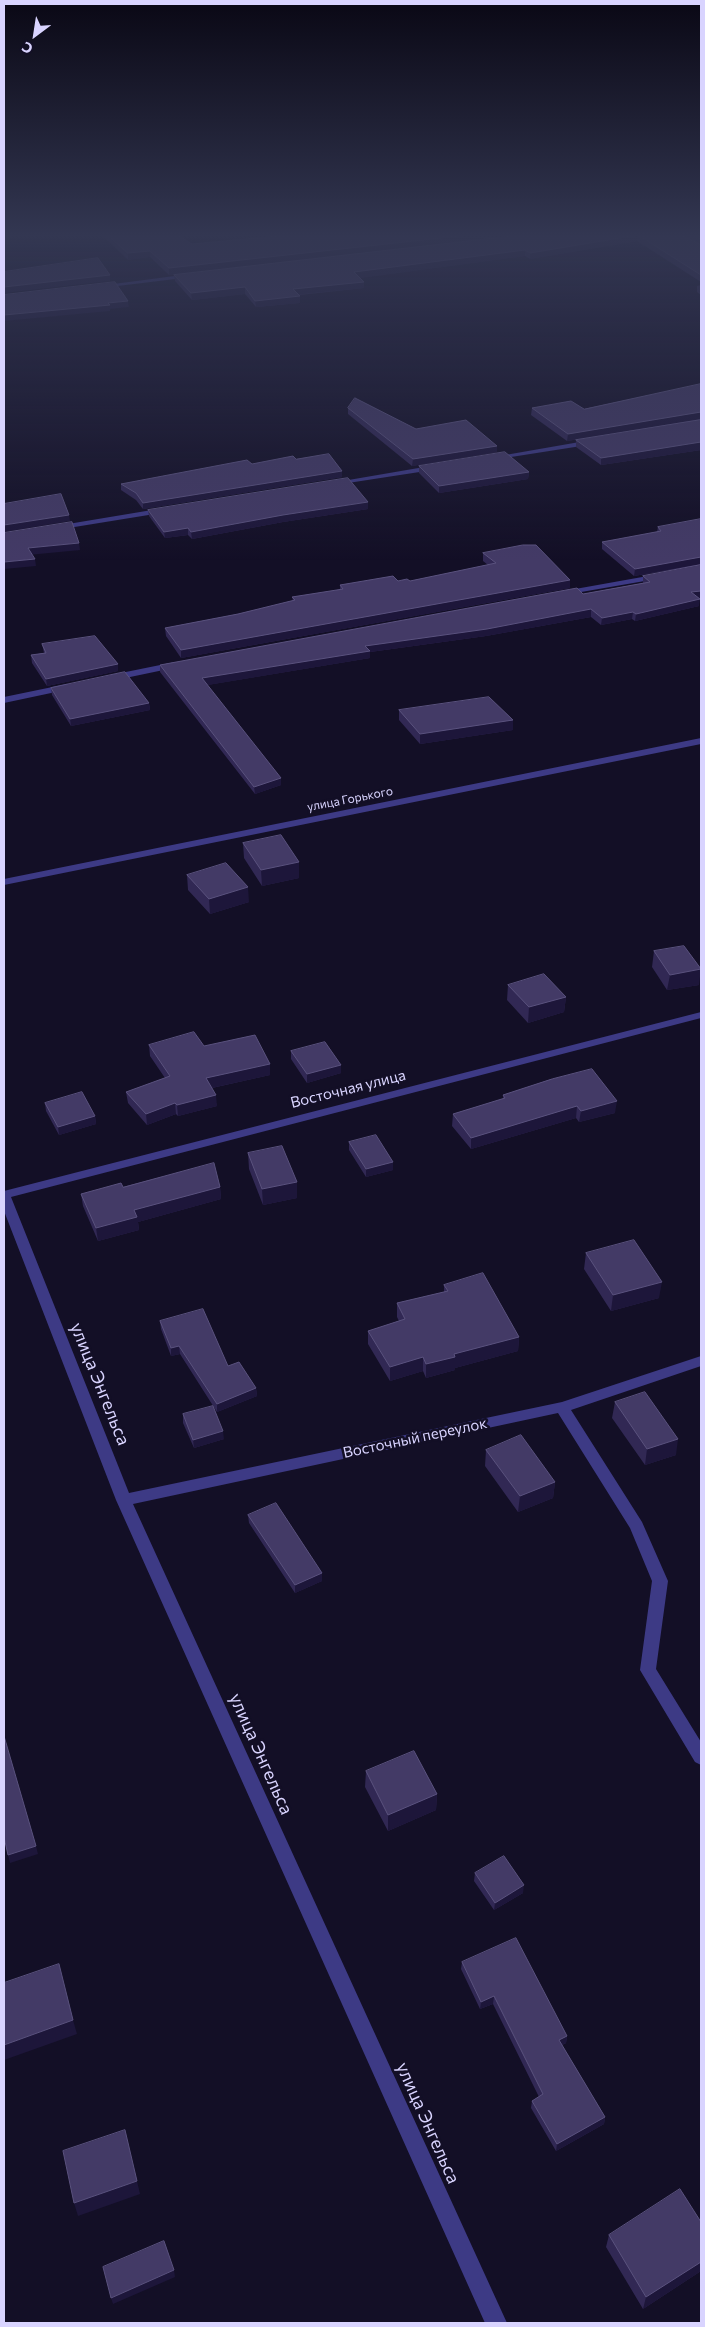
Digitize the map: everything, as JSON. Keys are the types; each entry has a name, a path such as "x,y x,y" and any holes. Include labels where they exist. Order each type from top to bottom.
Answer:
{"street":[{"path":"486,459 603,440"},
{"path":"328,484 446,465"},
{"path":"43,530 171,509"},
{"path":"556,594 672,573"},
{"path":"100,680 187,662"},
{"path":"4,700 81,684"},
{"name":"улица Горького","path":"4,882 701,741"},
{"name":"Восточная улица","path":"4,1195 701,1015"},
{"name":"улица Энгельса","path":"4,1195 124,1500 496,2323"},
{"name":"Восточный переулок","path":"124,1500 562,1407 701,1361"},
{"path":"562,1407 636,1526 660,1581 648,1670 701,1757"}],"building":[{"path":"701,384 701,412 568,434 532,408 571,401 584,409"},
{"path":"355,398 416,429 466,420 497,446 413,459 348,408"},
{"path":"701,420 701,442 601,458 576,440"},
{"path":"505,452 529,472 439,486 419,466"},
{"path":"329,454 342,471 143,503 136,493 121,484 247,460 252,464 293,456 296,459"},
{"path":"348,478 368,502 191,532 188,528 164,532 148,510"},
{"path":"61,494 69,515 4,525 4,504"},
{"path":"701,519 701,557 635,569 602,542 661,531 658,527"},
{"path":"72,522 79,543 28,548 35,559 4,562 4,533"},
{"path":"523,545 536,545 570,580 181,650 165,628 238,614 295,600 292,597 343,589 340,585 393,576 398,581 407,579 410,581 496,563 483,553"},
{"path":"701,565 701,591 691,592 700,599 636,614 633,612 602,618 591,609 487,629 365,646 370,651 202,678 281,778 254,787 160,665 577,588 583,594 650,582 643,576"},
{"path":"95,636 118,664 46,679 31,655 46,653 42,644"},
{"path":"125,672 149,703 70,719 51,688"},
{"path":"489,697 513,720 420,734 399,710"},
{"path":"281,835 299,862 261,870 243,843"},
{"path":"226,863 248,887 209,899 187,875"},
{"path":"684,946 701,969 670,975 654,951"},
{"path":"544,974 566,997 529,1007 508,985"},
{"path":"194,1032 204,1046 255,1035 270,1064 206,1078 216,1095 177,1105 175,1103 146,1114 126,1092 170,1076 149,1045"},
{"path":"325,1042 341,1065 307,1074 291,1051"},
{"path":"592,1069 617,1101 581,1111 577,1106 471,1138 453,1114 505,1098 503,1095 552,1079"},
{"path":"82,1092 95,1116 58,1127 45,1103"},
{"path":"376,1135 393,1162 366,1169 349,1142"},
{"path":"282,1146 297,1182 262,1189 248,1153"},
{"path":"214,1163 220,1187 134,1210 137,1217 96,1228 81,1194 121,1183 123,1187"},
{"path":"634,1240 662,1282 613,1295 586,1253"},
{"path":"483,1273 519,1337 454,1354 455,1357 426,1364 423,1357 390,1367 368,1331 405,1319 397,1303 448,1291 444,1285"},
{"path":"203,1309 228,1366 239,1362 256,1388 217,1404 179,1346 171,1348 160,1321"},
{"path":"645,1392 678,1439 647,1449 615,1402"},
{"path":"213,1406 223,1431 193,1440 183,1414"},
{"path":"521,1435 555,1482 520,1496 486,1450"},
{"path":"276,1503 322,1573 295,1585 248,1515"},
{"path":"4,1736 36,1846 8,1855 4,1837"},
{"path":"414,1751 437,1794 388,1815 366,1771"},
{"path":"504,1856 524,1885 495,1903 475,1873"},
{"path":"516,1938 567,2036 559,2040 605,2117 557,2144 532,2101 543,2094 494,1996 481,2002 462,1962"},
{"path":"59,1964 73,2020 4,2045 4,1983"},
{"path":"125,2130 137,2181 74,2203 63,2151"},
{"path":"680,2189 701,2222 701,2262 646,2297 609,2235"},
{"path":"164,2241 174,2270 111,2298 103,2267"}]}
